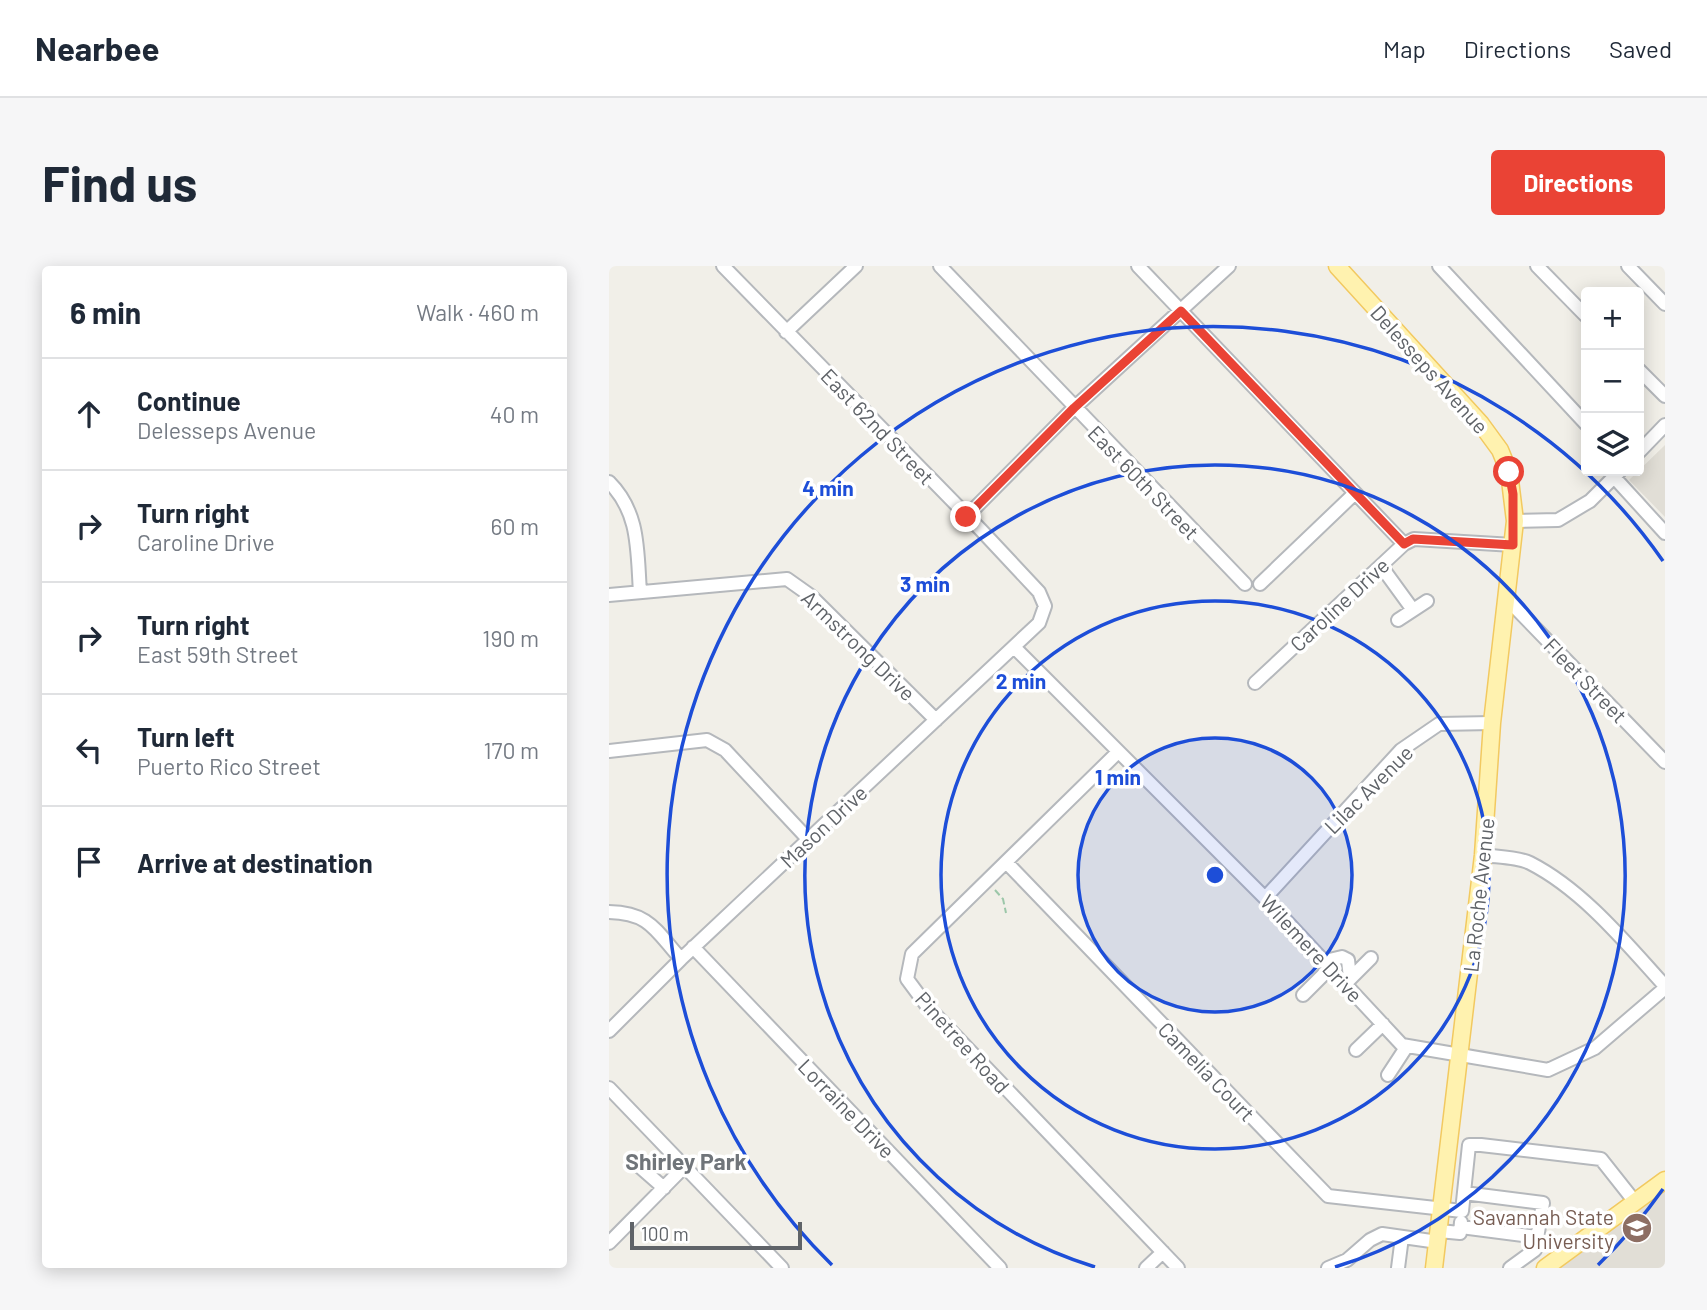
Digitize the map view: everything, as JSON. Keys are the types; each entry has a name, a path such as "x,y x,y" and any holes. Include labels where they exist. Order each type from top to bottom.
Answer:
{"main road":[{"name":"Delesseps Avenue","path":"1337,266 1481,424 1500,450 1513,494 1515,521"},
{"name":"La Roche Avenue","path":"1438,1265 1439,1236 1483,855 1492,723 1515,521"},
{"path":"1545,1268 1665,1180"}],"street":[{"name":"East 62nd Street","path":"723,266 1039,592 1045,606 1039,623"},
{"name":"East 60th Street","path":"940,266 1244,584"},
{"path":"1138,266 1404,544"},
{"path":"966,517 1074,408 1229,266"},
{"path":"1439,266 1581,419"},
{"path":"1538,266 1581,311"},
{"path":"1628,266 1665,304"},
{"path":"786,332 853,267"},
{"path":"1644,375 1665,396"},
{"path":"1644,447 1665,425"},
{"path":"1515,521 1558,520 1590,501 1615,476"},
{"path":"1619,476 1665,533"},
{"path":"609,482 622,494 634,521 640,592"},
{"path":"1260,583 1354,494"},
{"name":"Caroline Drive","path":"1255,683 1404,544 1413,539 1513,545"},
{"path":"1381,566 1413,610"},
{"name":"Armstrong Drive","path":"609,595 787,579 811,596 936,720"},
{"name":"Fleet Street","path":"1506,598 1665,762"},
{"path":"1398,620 1427,601"},
{"name":"Mason Drive","path":"609,1031 693,947 1039,623"},
{"name":"Wilemere Drive","path":"1014,647 1117,753 1265,898 1327,964 1342,957 1348,960 1348,981 1383,1024 1407,1046"},
{"name":"Lilac Avenue","path":"1265,898 1402,750 1439,724 1492,723"},
{"path":"609,751 708,740 725,750 808,839"},
{"name":"Pinetree Road","path":"1117,753 912,954 907,979 936,1016 1025,1110 1077,1159 1178,1268"},
{"path":"1388,1075 1407,1046 1548,1070 1595,1048 1664,985 1618,934 1553,878 1528,862 1483,855"},
{"name":"Camelia Court","path":"1006,862 1328,1196 1462,1211"},
{"path":"609,912 633,913 645,919 681,959"},
{"name":"Lorraine Drive","path":"693,947 1000,1268"},
{"path":"1348,981 1371,958"},
{"path":"1303,995 1327,964"},
{"path":"1356,1050 1383,1024"},
{"path":"610,1091 782,1268"},
{"path":"1450,1143 1601,1159 1635,1202"},
{"path":"1328,1268 1351,1264 1370,1240 1382,1234 1402,1237 1460,1233 1469,1145"},
{"path":"609,1243 685,1166"},
{"path":"640,1167 664,1188"},
{"path":"1464,1193 1542,1203 1535,1250 1545,1268"},
{"path":"1461,1227 1537,1237"},
{"path":"1398,1268 1402,1237"},
{"path":"1510,1268 1535,1250"},
{"path":"1146,1268 1163,1252"}],"path":[{"path":"988,881 1003,899 1006,913"}],"shaded area":[{"path":"1665,445 1665,517 1629,480 1633,476 1644,476 1644,465"},
{"name":"Savannah State University","path":"1665,1187 1665,1268 1552,1268"}],"place":[{"name":"Savannah State University","path":"1637,1228"}],"district":[{"name":"Shirley Park","path":"686,1161"}],"route":[{"path":"966,517 1074,408 1181,311 1404,544 1413,539 1513,545 1515,521 1509,472"}]}
